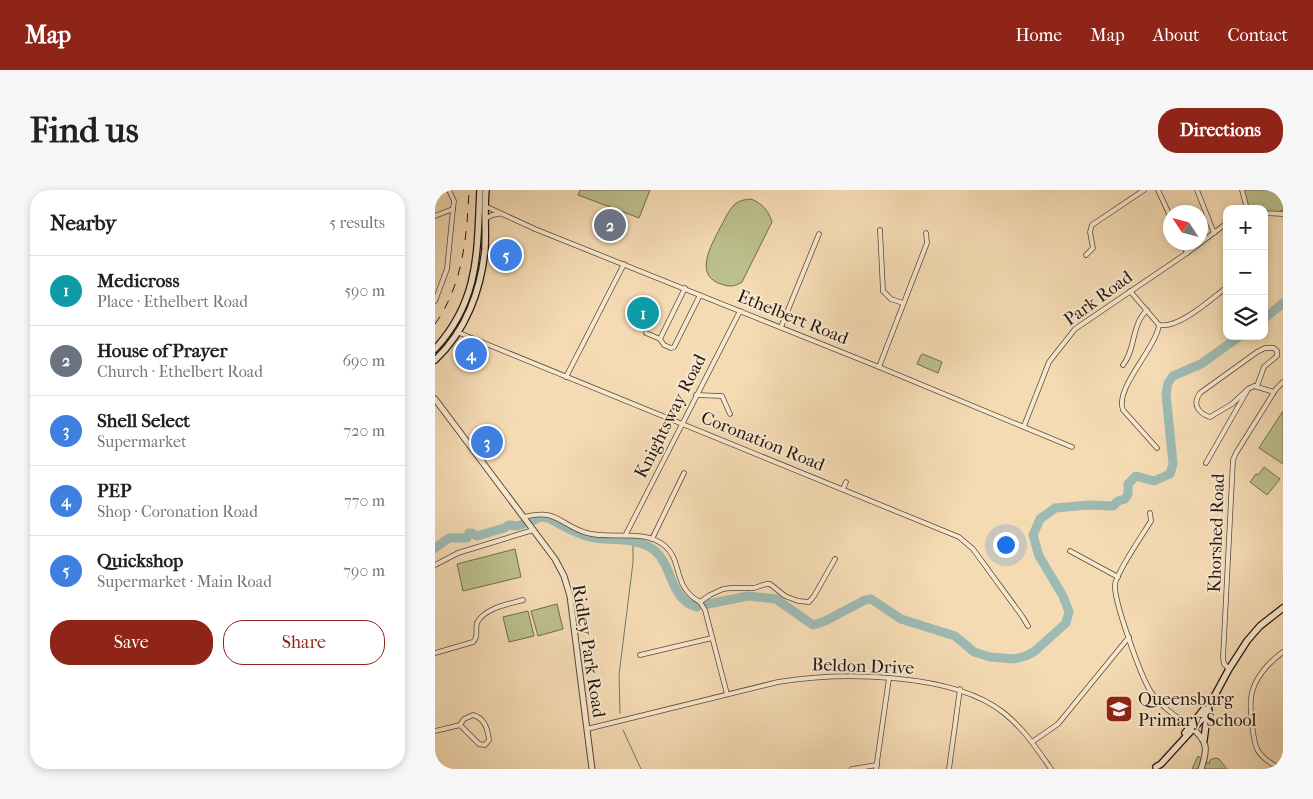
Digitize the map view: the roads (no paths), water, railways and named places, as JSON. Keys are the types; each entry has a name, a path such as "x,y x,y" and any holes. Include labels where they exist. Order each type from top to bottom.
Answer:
{"main road":[{"path":"435,349 451,329 465,302 475,273 480,190"},
{"path":"435,360 458,333 471,307 481,276 485,247 486,190"},
{"path":"1155,768 1161,764 1192,728 1210,704 1229,669 1259,626 1283,608"},
{"path":"1204,740 1205,724 1210,704"}],"street":[{"path":"435,301 447,269 454,201 449,190"},
{"path":"1086,254 1093,248 1089,232 1092,225 1144,190"},
{"path":"1158,190 1165,205"},
{"path":"1197,190 1213,233"},
{"path":"1242,190 1246,205"},
{"name":"Ethelbert Road","path":"479,202 502,214 1072,447"},
{"path":"435,216 453,209"},
{"path":"1268,213 1283,214"},
{"path":"485,219 492,215 502,214"},
{"name":"Park Road","path":"1024,426 1049,362 1082,323 1187,253 1223,226"},
{"path":"880,230 883,291 891,299 903,303"},
{"path":"879,367 927,243 926,232"},
{"path":"781,327 819,234"},
{"path":"566,377 624,264"},
{"path":"660,339 685,288"},
{"path":"1130,291 1159,324 1169,325 1188,316 1223,290"},
{"path":"646,333 660,339 666,347 674,347 700,295"},
{"path":"1123,365 1129,358 1139,318 1147,310"},
{"name":"Knightsway Road","path":"626,534 740,311"},
{"path":"1157,448 1123,410 1121,404 1128,384 1152,343 1159,324"},
{"name":"Coronation Road","path":"451,329 959,537 966,543 1028,626"},
{"path":"1257,386 1264,367 1277,356 1277,351 1274,348 1265,348 1257,352 1200,393 1196,404 1202,413 1210,416 1232,404 1248,389 1257,386 1274,392"},
{"name":"Khorshed Road","path":"1229,669 1223,658 1233,460 1274,392 1283,382"},
{"path":"1207,463 1248,389"},
{"path":"696,395 722,396 730,414"},
{"name":"Ridley Park Road","path":"435,399 555,559 567,586 592,769"},
{"path":"797,470 805,466 804,473"},
{"path":"652,540 685,473"},
{"path":"819,479 822,473"},
{"path":"843,489 847,482"},
{"path":"524,516 545,513 554,515 575,528 588,533 599,535 626,534 652,540 667,547 671,552 689,596 701,602 705,610 727,694"},
{"path":"1150,513 1151,521 1118,577 1115,590 1129,637 1151,692 1162,704 1204,740 1206,750 1201,769"},
{"path":"931,525 934,520"},
{"path":"435,565 458,553 533,530"},
{"path":"1070,551 1118,577"},
{"path":"701,602 723,589 754,588 766,584 770,584 785,596 798,601 809,602 835,559"},
{"path":"435,653 473,642 477,639 477,623 484,615 490,611 523,600"},
{"path":"1032,742 1058,724 1129,637"},
{"path":"640,656 712,638"},
{"path":"1281,769 1269,761 1255,747 1251,702 1252,692 1266,668 1283,652"},
{"name":"Beldon Drive","path":"587,729 778,682 837,676 889,678 950,686 985,701 1004,713 1022,730 1051,769"},
{"path":"852,769 876,767 889,678"},
{"path":"949,769 960,690"},
{"path":"435,732 459,725 468,716 476,715 484,723 489,740 485,745 479,744 459,725"}],"waterway":[{"path":"1268,316 1283,303"},
{"path":"708,604 748,596 776,599 813,625 825,621 865,600 871,599 901,619 955,636 974,652 990,657 1014,659 1026,656 1035,651 1066,623 1069,612 1063,596 1039,556 1033,535 1040,519 1055,508 1089,505 1113,506 1118,501 1125,499 1128,494 1128,484 1136,476 1154,481 1170,474 1173,464 1166,394 1168,383 1173,376 1201,364 1234,340"},
{"path":"532,521 541,517 548,518 586,536 638,542 646,545 654,550 665,564 682,598 697,607"},
{"path":"435,548 449,538 467,538 469,533 477,536 509,525 517,526 523,524"},
{"path":"620,713 619,675 633,562 633,542"},
{"path":"623,730 641,769"}],"railway":[{"path":"435,324 452,293 458,277 465,242 469,190"}],"place":[{"name":"House of Prayer","path":"610,225"},
{"name":"Quickshop","path":"506,255"},
{"name":"Medicross","path":"643,313"},
{"name":"PEP","path":"471,354"},
{"name":"Shell Select","path":"487,442"},
{"name":"Queensburg Primary School","path":"1119,709"}]}
